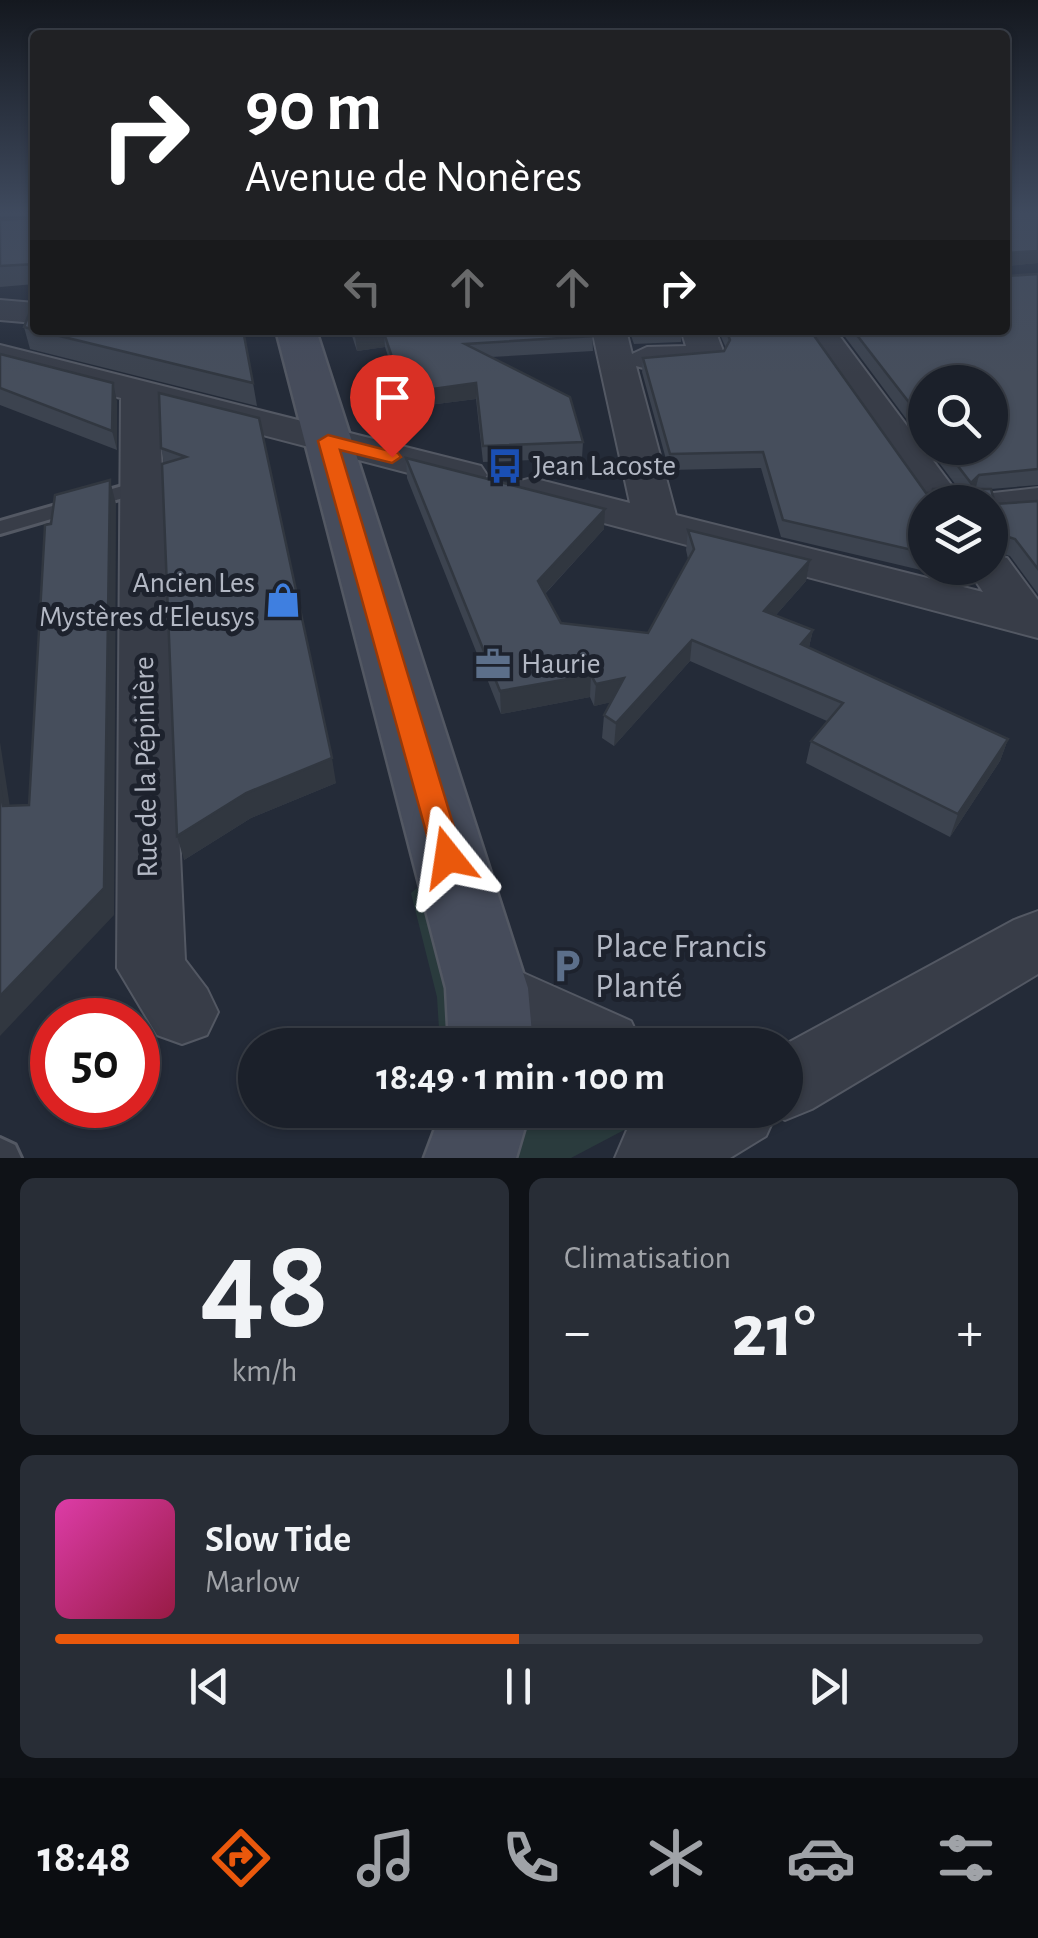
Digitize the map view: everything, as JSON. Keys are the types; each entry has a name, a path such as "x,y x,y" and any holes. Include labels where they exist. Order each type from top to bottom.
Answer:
{"main road":[{"path":"297,335 448,857 489,1016"},
{"path":"470,1158 480,1128"}],"street":[{"path":"0,310 30,313"},
{"path":"656,521 613,345 707,356 700,335"},
{"path":"822,335 932,485"},
{"path":"0,356 1032,620"},
{"name":"Rue de la Pépinière","path":"140,392 151,968 182,1012"},
{"path":"1008,502 1038,500"},
{"path":"1004,585 1032,620"},
{"path":"803,1074 1038,940"},
{"path":"489,1016 537,1028"},
{"path":"655,1158 708,1128"}],"lane":[{"path":"0,528 140,487"}],"shaded area":[{"path":"417,888 424,890 453,989 456,1028 439,1028 437,997 411,893"},
{"path":"524,1128 628,1128 571,1158 517,1158"}],"building":[{"path":"1038,274 1038,469 979,475 971,483 957,465 1008,465 1008,365 908,365 908,401 857,335 1010,335 1010,276"},
{"path":"56,335 244,335 253,383"},
{"path":"385,335 593,335 465,344 570,397 583,442 483,446 476,383 404,393"},
{"path":"728,335 814,335 920,485 908,485 908,549 783,520 763,452 670,454 643,358 724,351 730,340"},
{"path":"0,354 113,383 112,431 0,388"},
{"path":"159,393 259,418 332,758 246,793 177,836 162,464 186,457 161,448"},
{"path":"406,458 605,509 538,581 561,623 648,633 694,549 688,530 810,560 764,611 813,630 801,644 1008,739 958,814 811,741 843,703 692,640 616,723 604,715 624,678 596,684 591,675 500,691"},
{"path":"110,480 104,888 0,996 0,785 3,806 29,805 45,525 51,524 55,495"},
{"path":"1038,501 1038,569 1015,539 1008,537 1008,503"}],"place":[{"name":"Jean Lacoste","path":"505,466"},
{"name":"Ancien Les Mystères d'Eleusys","path":"283,600"},
{"name":"Haurie","path":"493,664"},
{"name":"Place Francis Planté","path":"567,966"}],"route":[{"path":"392,457 328,441 448,857"}]}
